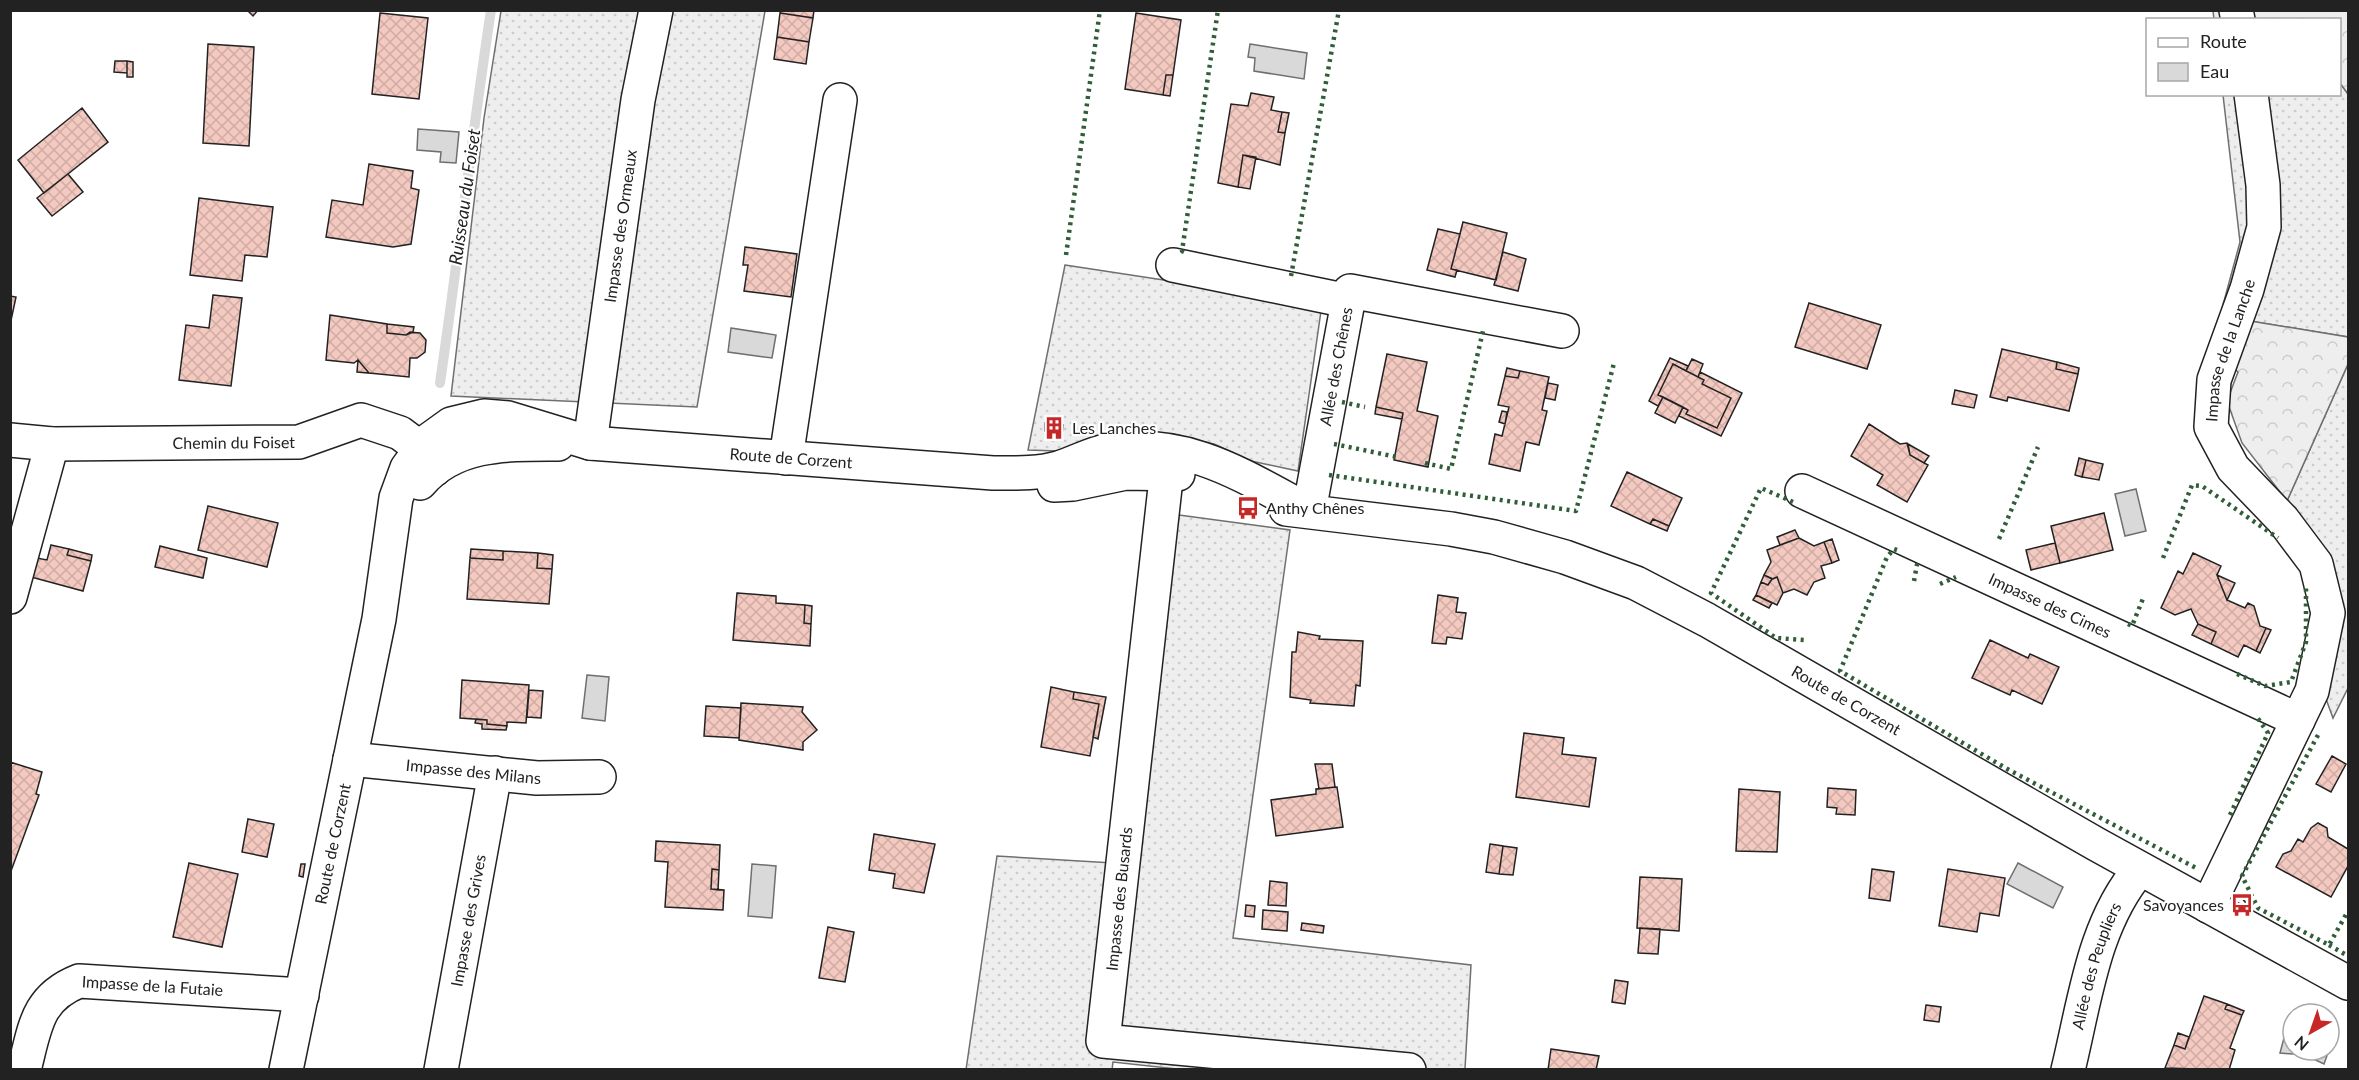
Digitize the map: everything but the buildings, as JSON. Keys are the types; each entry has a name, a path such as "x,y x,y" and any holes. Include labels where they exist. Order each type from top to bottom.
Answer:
{"street":[{"name":"Impasse des Ormeaux","path":"590,443 638,100 656,10"},
{"name":"Impasse de la Lanche","path":"2208,906 2312,691 2328,613 2316,564 2283,520 2232,468 2211,427 2214,380 2247,289 2264,227 2263,185 2251,96"},
{"path":"786,458 840,100"},
{"path":"1173,266 1348,301"},
{"name":"Allée des Chênes","path":"1309,511 1350,291 1562,331"},
{"name":"Route de Corzent","path":"286,1070 379,619 396,498 407,468 427,458 451,424 484,416 508,418 590,443 993,474 1052,485 1073,484 1168,462 1199,478 1269,506 1494,537 1565,557 1636,583 1690,610 2140,869 2349,983"},
{"name":"Chemin du Foiset","path":"10,440 52,444 299,442 361,420 391,429 427,458"},
{"path":"10,597 52,444"},
{"name":"Impasse des Busards","path":"1168,462 1102,1041 1408,1070"},
{"name":"Impasse des Cimes","path":"1802,491 2298,720"},
{"name":"Impasse des Milans","path":"350,759 537,778 599,777"},
{"name":"Impasse des Grives","path":"441,1070 495,773"},
{"name":"Allée des Peupliers","path":"2068,1070 2101,936 2117,900 2140,869"},
{"name":"Impasse de la Futaie","path":"24,1070 38,1014 59,989 79,981 302,995"}],"green space":[{"path":"501,11 765,11 697,407 451,396 484,118"},
{"path":"2213,11 2348,11 2348,94 2341,84 2341,18 2214,18"},
{"path":"2341,84 2348,94 2348,337 2220,316 2240,242 2223,96 2341,96"},
{"path":"1065,265 1322,304 1298,471 1251,461 1214,444 1170,435 1058,451 1028,450"},
{"path":"2220,316 2348,337 2348,364 2287,501 2242,443 2227,401 2238,372 2211,349"},
{"path":"2348,364 2348,688 2333,718 2322,688 2342,621 2287,501"},
{"path":"1179,515 1290,530 1233,938 1471,965 1465,1069 1186,1070 1113,1062 1112,1070 966,1070 997,856 1113,863"}],"water":[{"path":"1250,44 1307,53 1304,79 1254,71 1255,58 1248,57"},
{"path":"418,129 459,132 456,163 440,162 441,152 417,150"},
{"path":"731,328 776,335 772,358 728,352"},
{"path":"2136,489 2146,531 2125,536 2115,494"},
{"path":"587,675 609,677 605,721 582,718"},
{"path":"2018,863 2063,887 2053,908 2007,884"},
{"path":"752,864 776,866 772,918 748,916"}],"waterway":[{"name":"Ruisseau du Foiset","path":"440,383 491,10"}],"hedge":[{"path":"1066,255 1100,10"},
{"path":"1184,252 1182,251 1218,10"},
{"path":"1291,276 1339,10"},
{"path":"1425,463 1451,469 1483,331 1480,330"},
{"path":"1329,475 1576,511 1614,363"},
{"path":"1342,402 1365,407"},
{"path":"1334,444 1397,457"},
{"path":"1999,539 2038,447"},
{"path":"2163,558 2192,485 2202,486 2278,538"},
{"path":"1793,502 1761,488 1711,593 1776,638 1805,640"},
{"path":"1897,550 1894,549 1887,557 1840,671 2009,770 2198,869"},
{"path":"1914,581 1918,559"},
{"path":"1940,584 1956,577"},
{"path":"2237,674 2265,686 2291,682 2306,642 2306,588"},
{"path":"2128,624 2132,626 2144,596"},
{"path":"2230,815 2268,733 2257,717"},
{"path":"2318,735 2242,876 2258,908 2329,945 2348,911"},
{"path":"2329,945 2348,956"}],"place":[{"name":"Les Lanches","path":"1054,428"},
{"name":"Anthy Chênes","path":"1248,508"},
{"name":"Savoyances","path":"2242,905"}]}
